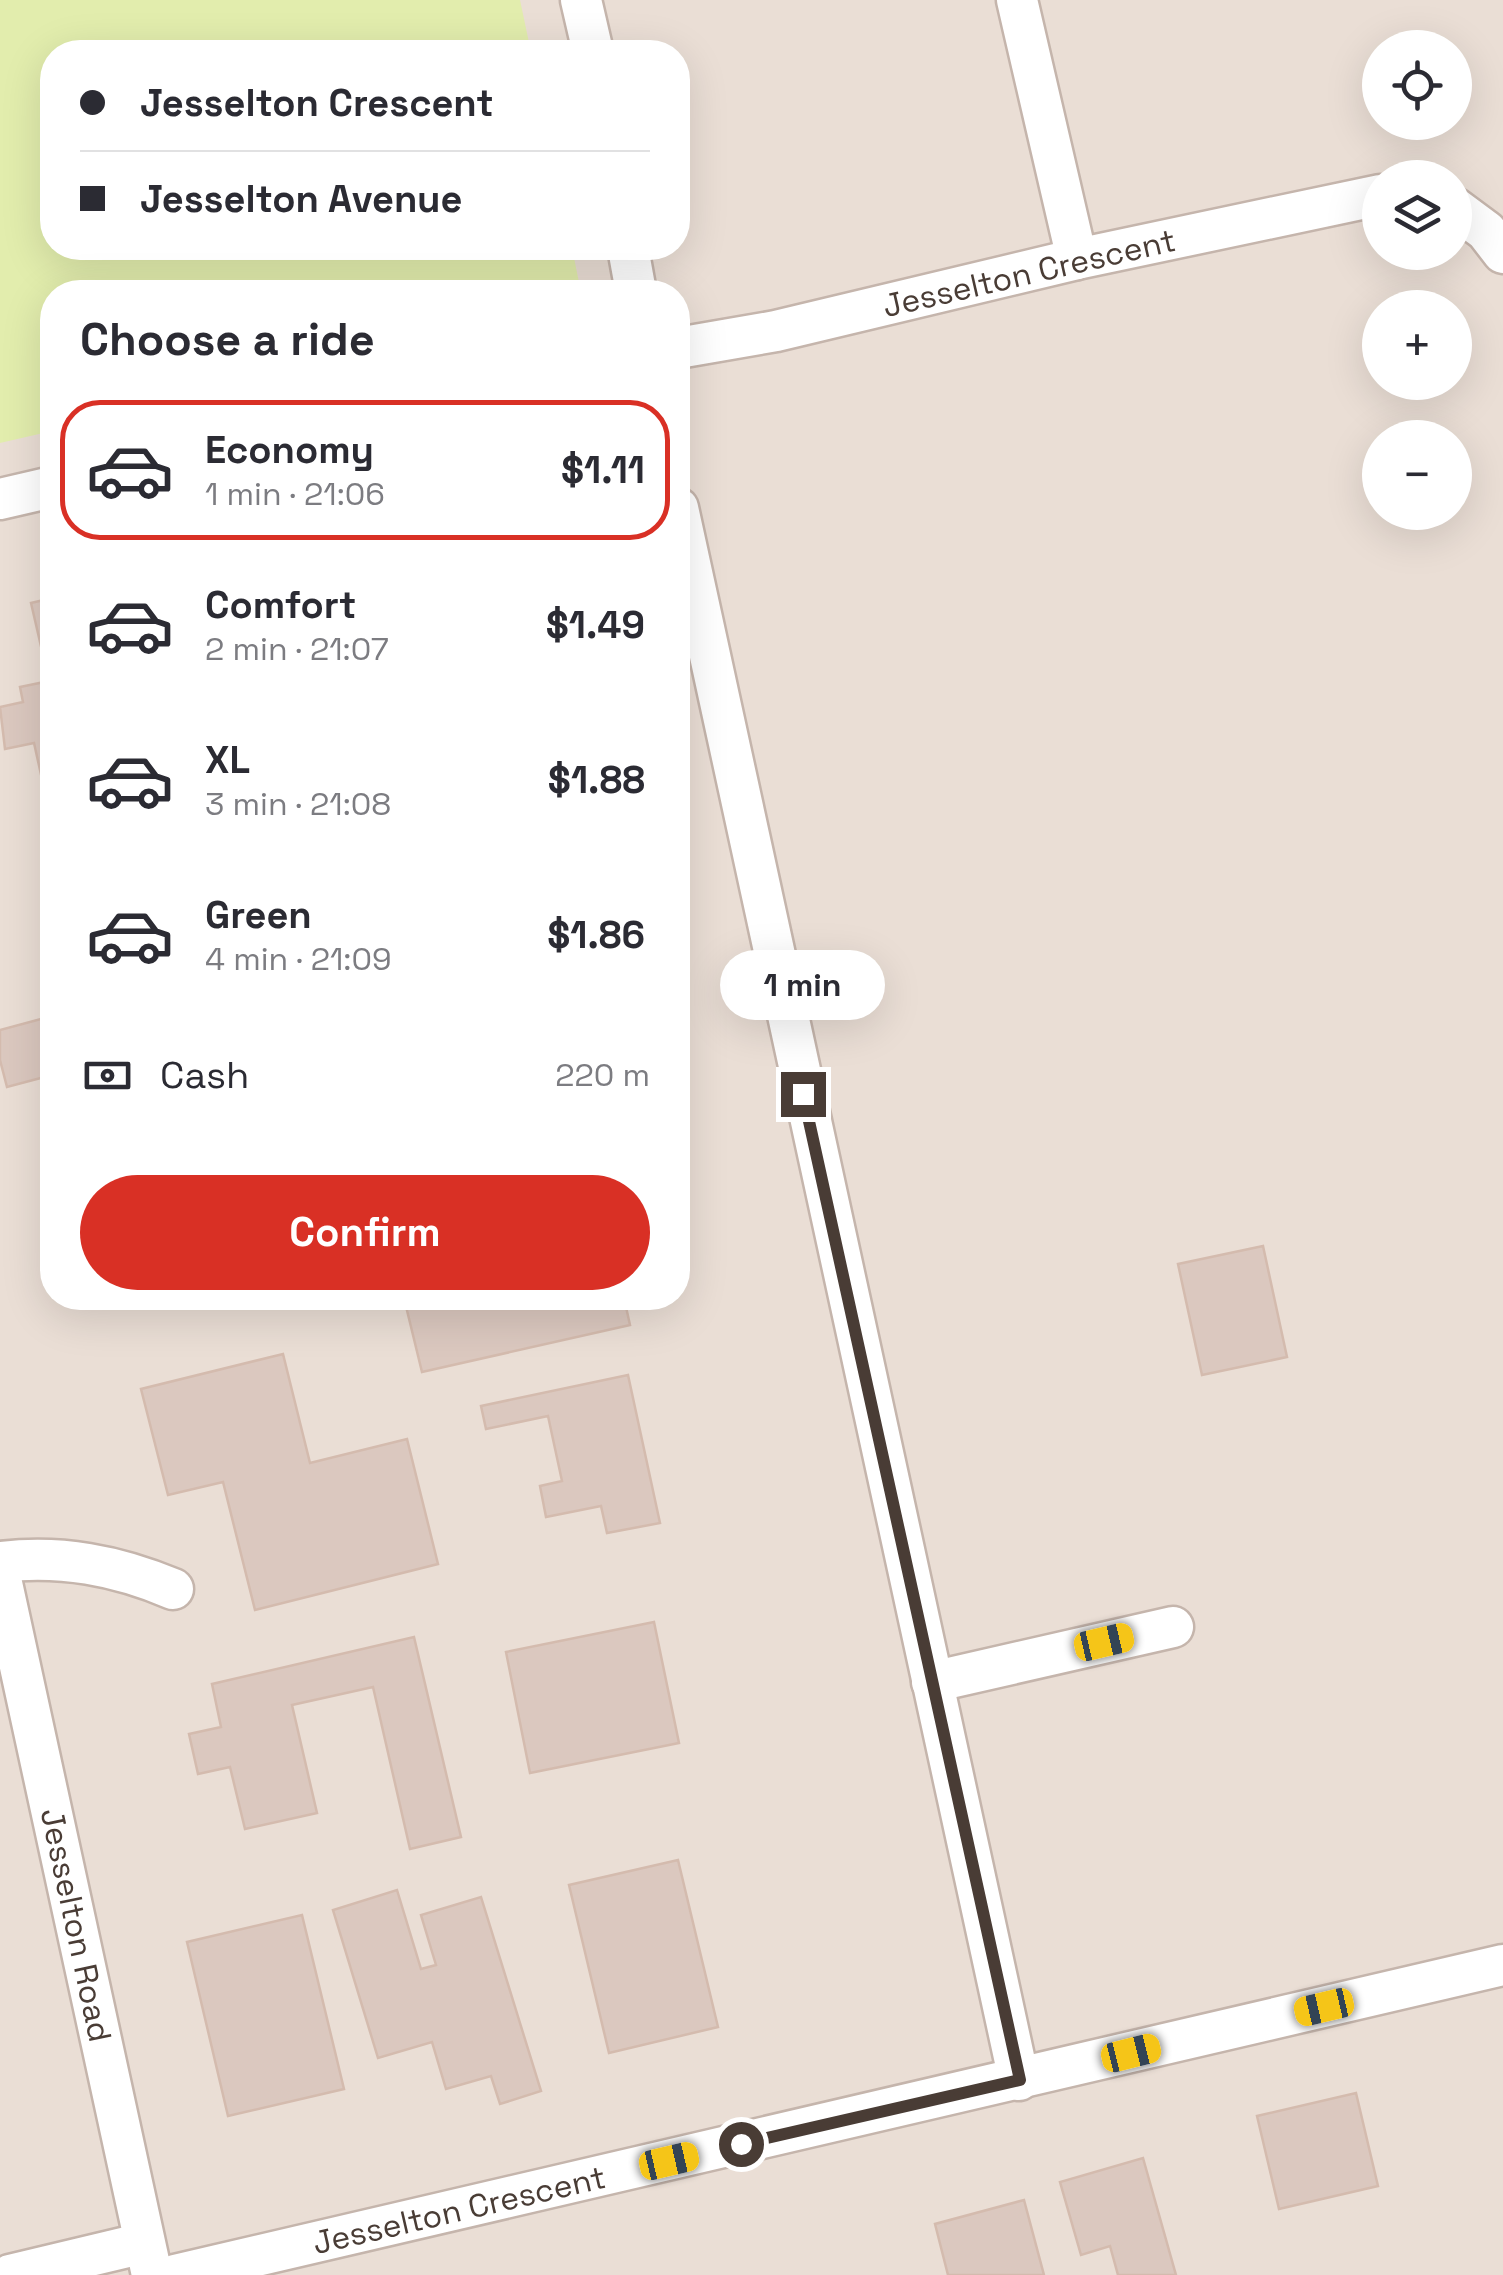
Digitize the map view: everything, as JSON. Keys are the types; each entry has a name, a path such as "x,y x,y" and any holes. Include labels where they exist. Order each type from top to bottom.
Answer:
{"street":[{"path":"582,0 590,40"},
{"path":"1017,0 1077,260"},
{"name":"Jesselton Crescent","path":"690,346 776,331 1362,198"},
{"path":"1472,220 1486,230 1503,253"},
{"path":"0,499 40,490"},
{"path":"690,563 1020,2080"},
{"path":"0,1562 43,1557 126,1569 173,1589"},
{"name":"Jesselton Road","path":"0,1574 12,1692 148,2259"},
{"path":"932,1682 1173,1627"},
{"name":"Jesselton Crescent","path":"175,2275 1503,1965"},
{"path":"10,2275 148,2259"}],"shaded area":[{"path":"0,0 1503,0 1503,2275 0,2275"}],"green space":[{"path":"0,0 520,0 528,40 40,40 40,260 574,260 579,280 40,280 40,434 0,443"}],"building":[{"path":"40,601 40,642 31,603"},
{"path":"40,683 40,770 34,743 5,749 0,707 23,702 20,687"},
{"path":"40,1019 40,1078 7,1087 0,1060 0,1030"},
{"path":"1263,1246 1287,1357 1202,1375 1178,1264"},
{"path":"407,1310 627,1310 630,1325 422,1372"},
{"path":"283,1354 310,1463 407,1439 438,1564 255,1610 223,1482 168,1495 141,1389"},
{"path":"628,1375 660,1523 607,1533 601,1506 546,1517 540,1486 562,1481 548,1416 486,1429 481,1406"},
{"path":"654,1622 679,1743 530,1773 506,1652"},
{"path":"414,1637 461,1837 410,1849 373,1687 292,1705 317,1813 245,1829 230,1767 198,1774 189,1734 221,1727 212,1684"},
{"path":"678,1860 718,2027 609,2053 569,1885"},
{"path":"397,1890 421,1969 436,1965 421,1915 481,1897 541,2091 500,2104 491,2076 446,2089 432,2042 378,2058 333,1910"},
{"path":"302,1915 344,2089 228,2116 187,1942"},
{"path":"1356,2093 1378,2186 1279,2209 1257,2116"},
{"path":"1143,2158 1176,2275 1118,2275 1110,2246 1081,2255 1060,2182"},
{"path":"1024,2200 1044,2275 948,2275 935,2224"}],"route":[{"path":"741,2144 1020,2080 803,1094"}]}
